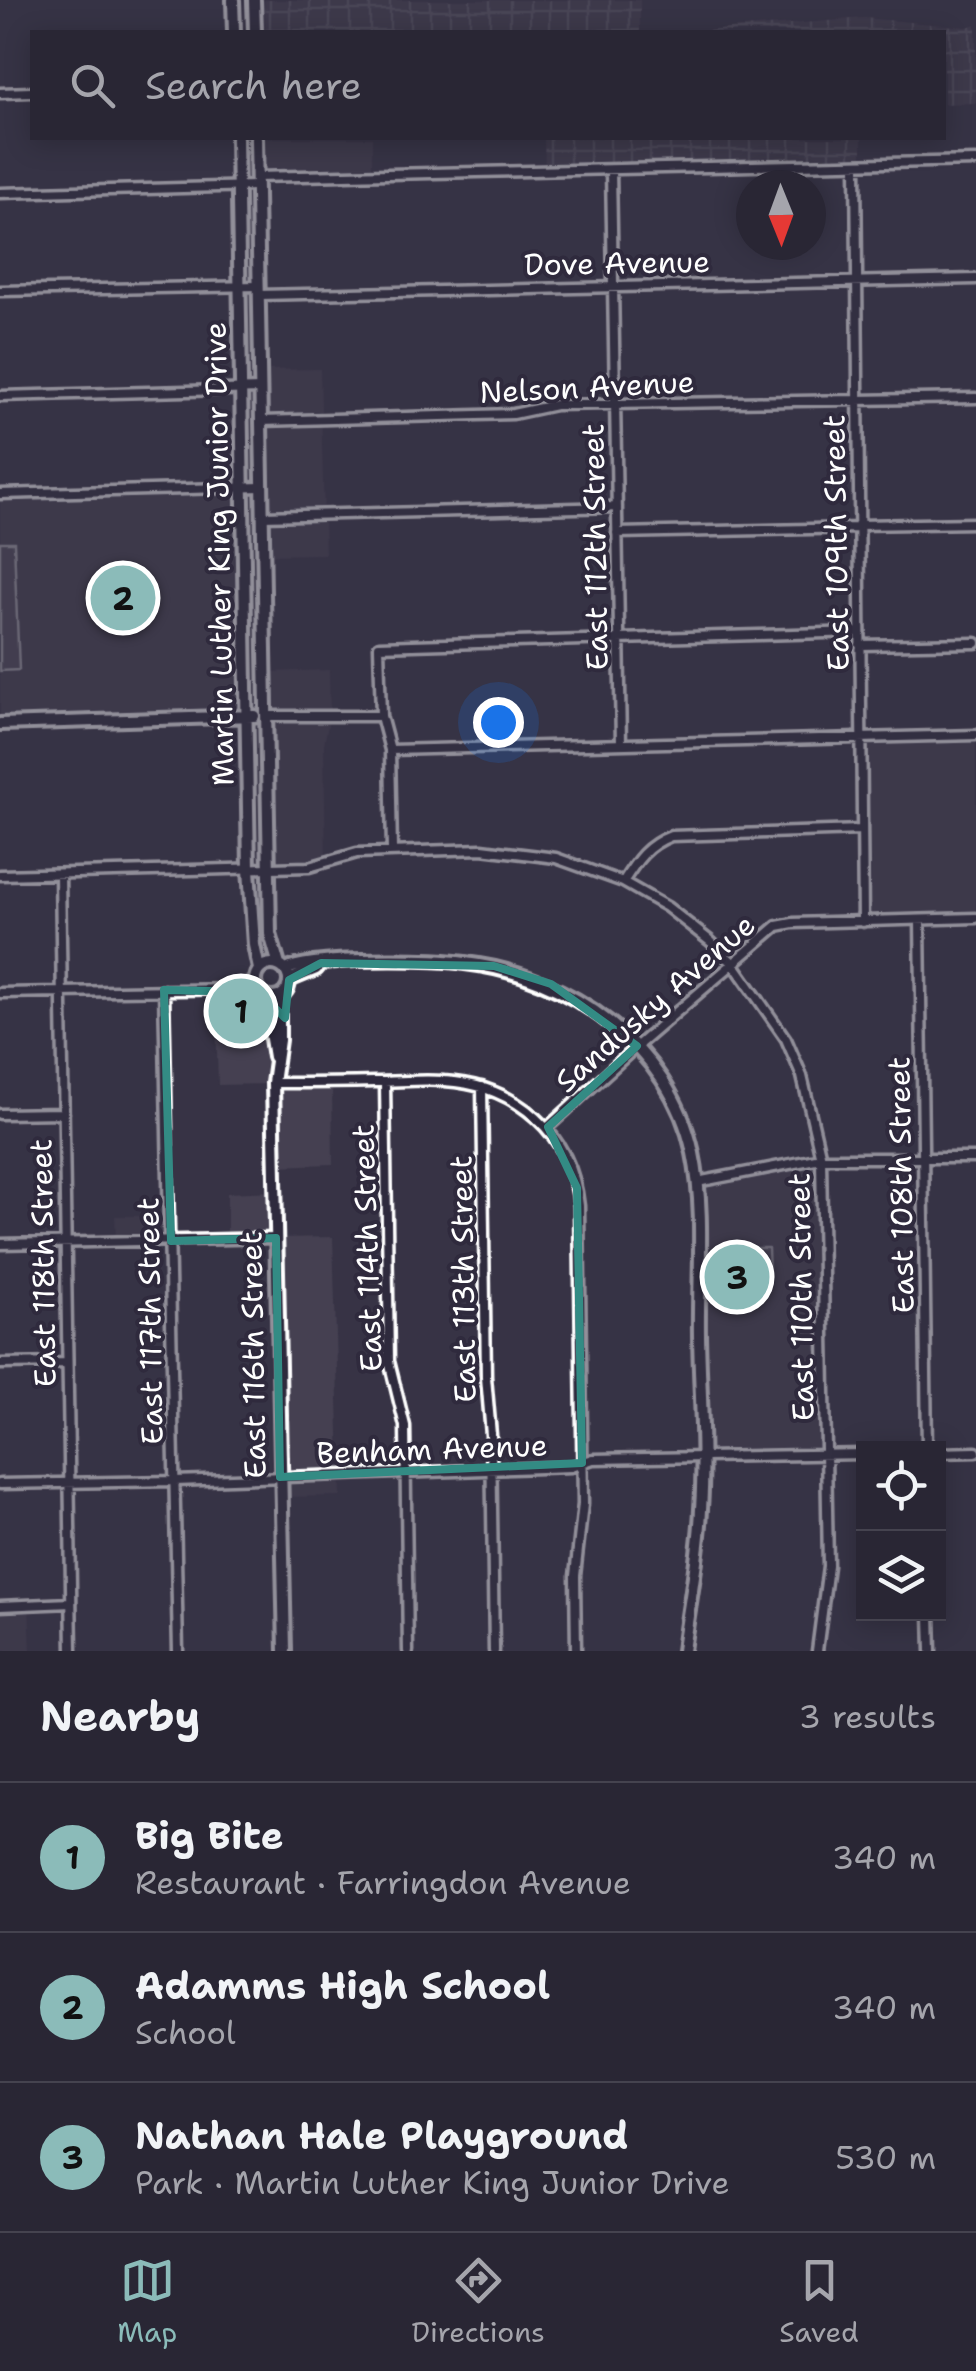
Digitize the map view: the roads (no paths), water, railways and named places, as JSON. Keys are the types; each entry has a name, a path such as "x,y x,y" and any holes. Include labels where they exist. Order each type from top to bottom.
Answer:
{"main road":[{"path":"233,0 234,30"},
{"path":"254,0 255,30"},
{"name":"Martin Luther King Junior Drive","path":"236,140 249,869 259,984"},
{"name":"Martin Luther King Junior Drive","path":"256,140 270,934 285,972"},
{"path":"0,724 266,716"},
{"path":"285,972 312,961 445,960 494,966 552,984 586,1004 637,1046 668,1092 685,1126 697,1182 702,1509 683,1651"},
{"path":"270,964 285,972 287,990 278,997 259,984 270,964"},
{"name":"East 116th Street","path":"259,984 274,1058"},
{"name":"East 116th Street","path":"278,997 279,1040 273,1084 284,1651"}],"street":[{"path":"0,93 30,92"},
{"path":"0,193 610,170 976,162"},
{"name":"East 109th Street","path":"856,164 863,922"},
{"name":"East 112th Street","path":"610,170 621,743"},
{"name":"Dove Avenue","path":"0,291 239,286 259,291 976,279"},
{"path":"0,396 261,390"},
{"name":"Nelson Avenue","path":"261,422 513,414 554,405 976,398"},
{"path":"0,494 262,487"},
{"path":"263,516 617,507"},
{"path":"617,533 976,523"},
{"path":"392,850 390,750 381,716 380,646 860,632"},
{"path":"860,644 976,644"},
{"path":"266,716 381,716"},
{"path":"390,750 976,735"},
{"path":"623,882 654,842 671,836 862,830"},
{"name":"East 110th Street","path":"0,875 309,868 357,853 392,850 514,852 556,858 623,882 690,924 732,963 786,1039 802,1076 821,1158 828,1566 817,1651"},
{"name":"East 118th Street","path":"60,874 72,1651"},
{"name":"Sandusky Avenue","path":"548,1127 777,926 976,918"},
{"name":"East 108th Street","path":"920,920 927,1441"},
{"path":"0,993 236,988 259,984"},
{"name":"East 117th Street","path":"164,990 178,1651"},
{"path":"273,1084 444,1080 482,1087 504,1094 548,1127 568,1163 577,1188 583,1504 575,1576 576,1651"},
{"name":"East 114th Street","path":"384,1082 389,1361 404,1426 408,1651"},
{"name":"East 113th Street","path":"482,1087 494,1651"},
{"path":"0,1114 64,1112"},
{"path":"697,1182 821,1158 976,1158"},
{"path":"0,1244 276,1238"},
{"path":"0,1364 66,1363"},
{"path":"946,1453 976,1452"},
{"name":"Benham Avenue","path":"0,1484 571,1467 593,1459 856,1454"},
{"path":"0,1606 72,1603"},
{"path":"930,1621 930,1651"}],"place":[{"name":"Adamms High School","path":"123,598"},
{"name":"Big Bite","path":"241,1011"},
{"name":"Nathan Hale Playground","path":"737,1277"}]}
